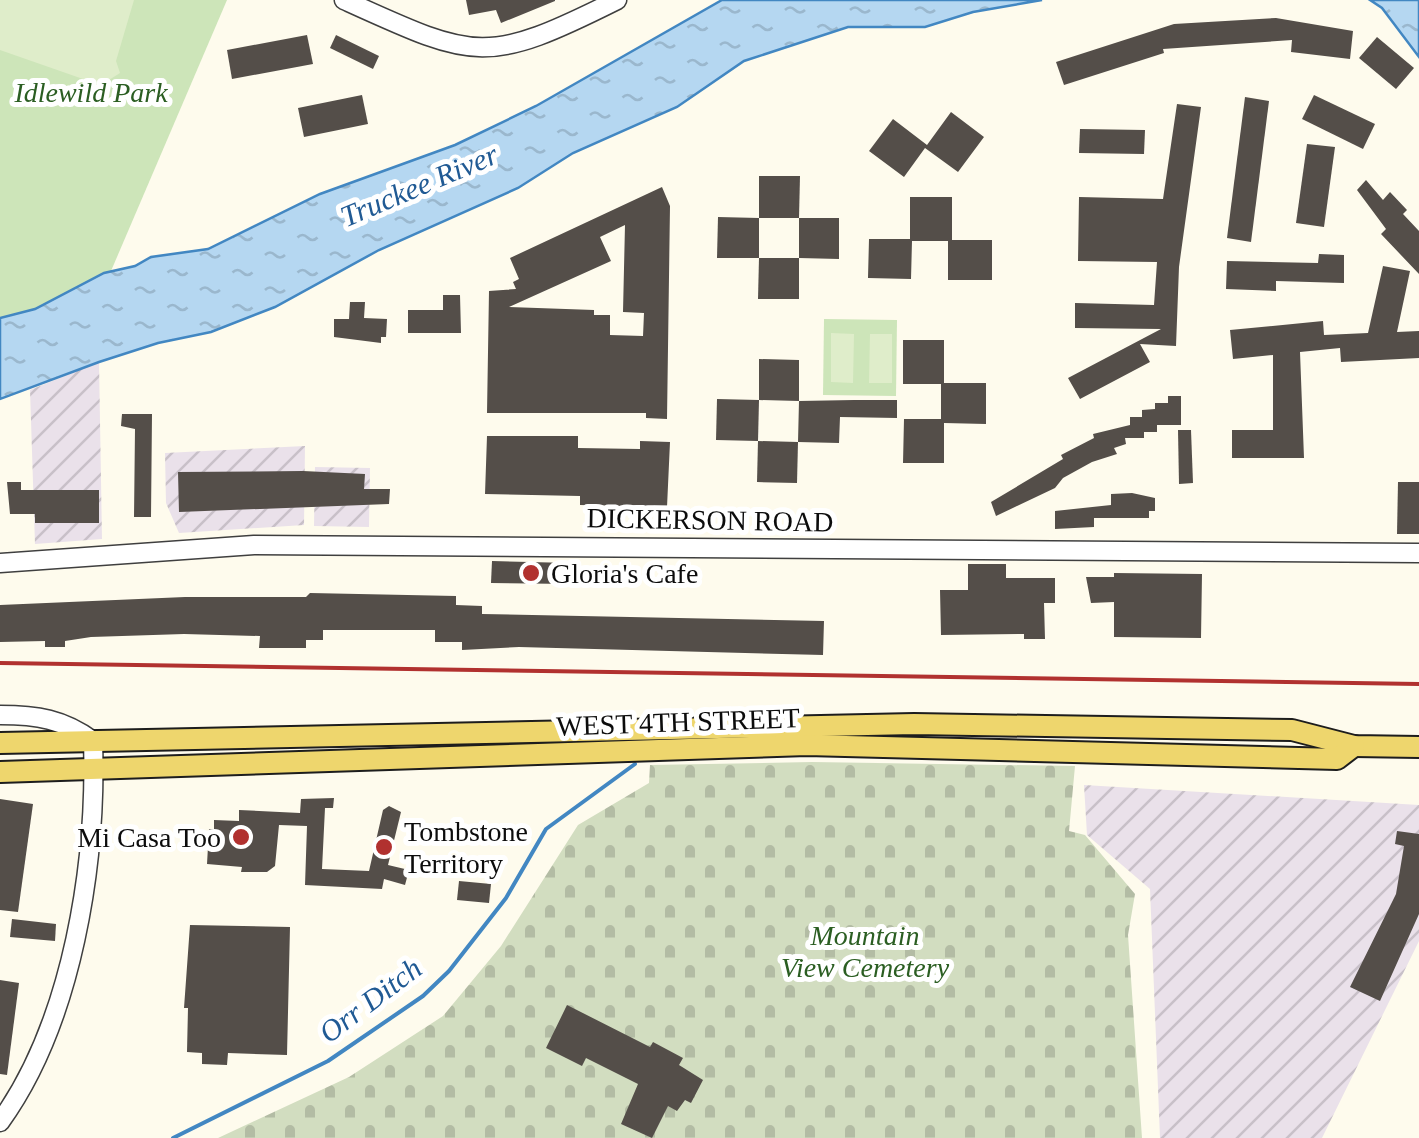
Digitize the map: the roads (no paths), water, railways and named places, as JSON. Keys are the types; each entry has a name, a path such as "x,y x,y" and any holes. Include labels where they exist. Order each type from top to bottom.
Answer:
{"main road":[{"name":"WEST 4TH STREET","path":"0,743 914,724 1292,730 1320,734 1354,746 1419,747"},
{"name":"WEST 4TH STREET","path":"0,772 94,772 807,745 1337,759 1354,746"}],"street":[{"path":"344,0 436,42 478,49 542,38 617,0"},
{"name":"DICKERSON ROAD","path":"0,562 254,545 1419,553"},
{"path":"0,715 45,716 72,726 93,741 94,772 75,942 45,1038 0,1122"}],"water":[{"name":"Truckee River","path":"722,0 1042,0 973,12 925,27 848,27 744,61 677,107 573,153 518,188 379,250 275,307 211,332 158,343 99,362 0,399 0,318 35,309 104,273 135,266 151,257 208,249 320,194 455,145 536,106"},
{"path":"1370,0 1419,0 1419,57 1382,8"}],"waterway":[{"name":"Orr Ditch","path":"173,1138 328,1061 423,996 449,971 506,898 546,829 635,764"}],"railway":[{"path":"0,663 1419,684"}],"place":[{"name":"Gloria's Cafe","path":"531,573"},
{"name":"Mi Casa Too","path":"241,837"},
{"name":"Tombstone Territory","path":"384,847"}],"park label":[{"name":"Idlewild Park","path":"91,92"},
{"name":"Mountain View Cemetery","path":"865,951"}]}
